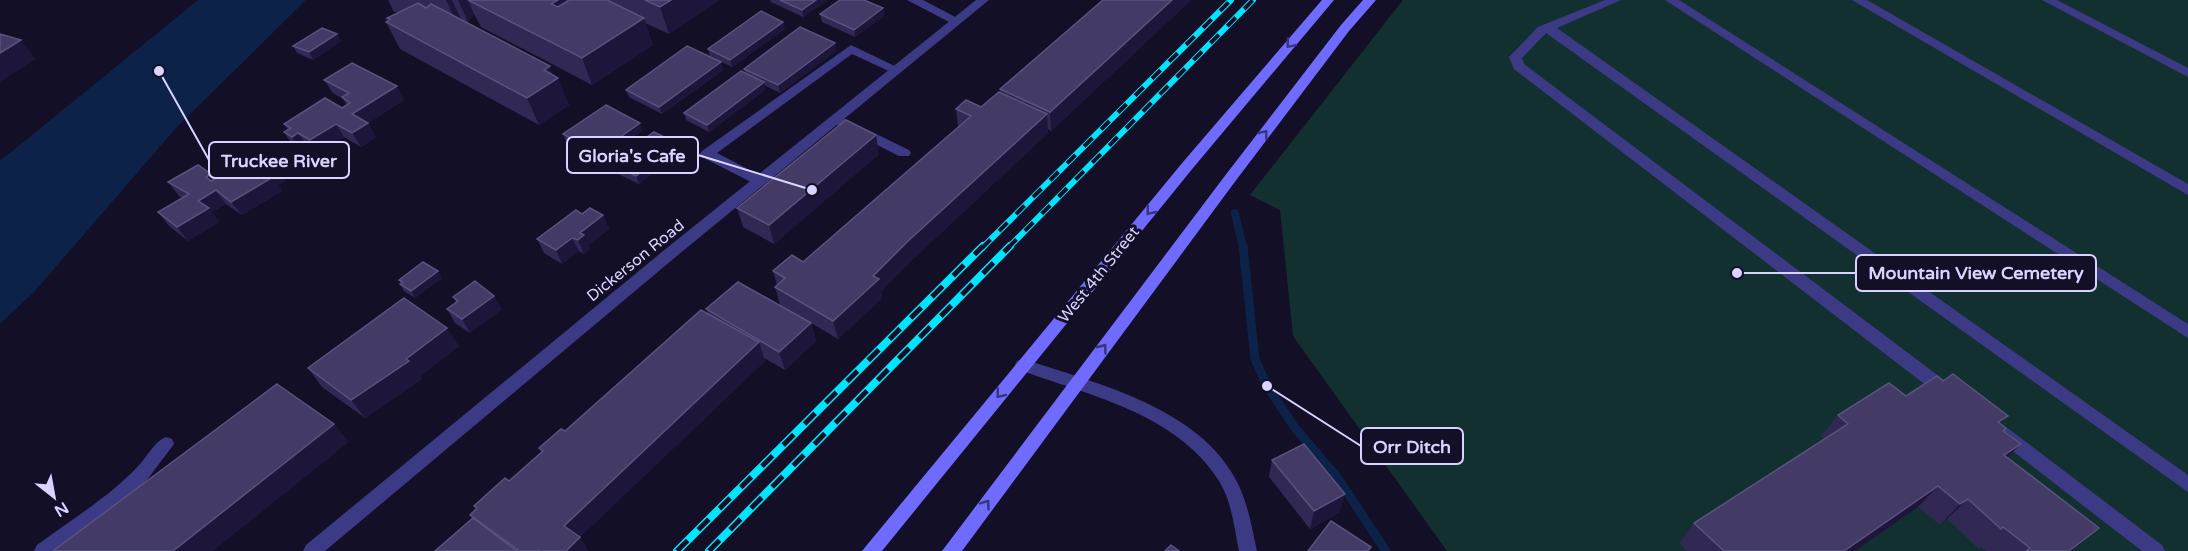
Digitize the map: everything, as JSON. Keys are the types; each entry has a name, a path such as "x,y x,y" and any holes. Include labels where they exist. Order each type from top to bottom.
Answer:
{"main road":[{"name":"West 4th Street","path":"871,551 1216,131 1328,0"},
{"path":"951,551 1265,133 1370,0"}],"street":[{"path":"914,0 957,21"},
{"name":"Dickerson Road","path":"312,551 983,0"},
{"path":"1615,0 1548,28 1515,57 1518,66 1956,399"},
{"path":"1671,0 2188,332"},
{"path":"1858,0 2188,190"},
{"path":"2048,0 2188,73"},
{"path":"1548,28 2188,485"},
{"path":"760,181 707,154 851,49 897,70"},
{"path":"837,119 904,153"},
{"path":"1023,365 1075,386 1149,411 1187,433 1206,450 1221,471 1239,508 1248,551"},
{"path":"1994,428 2156,551"},
{"path":"43,551 140,476 156,460 166,444"}],"green space":[{"path":"1403,0 2188,0 2188,551 1447,551 1293,336 1280,210 1250,195"}],"water":[{"path":"198,0 306,0 176,128 35,291 0,324 0,161"}],"building":[{"path":"468,0 558,0 551,4 558,7 569,0 607,0 644,18 582,58"},
{"path":"645,0 671,0 660,7"},
{"path":"780,0 816,0 802,10"},
{"path":"840,0 864,0 883,8 854,30 820,14"},
{"path":"1103,0 1172,0 1050,112 1000,89"},
{"path":"418,3 426,8 431,4 550,66 544,70 558,78 527,98 386,22 390,19 387,18"},
{"path":"761,11 783,22 730,60 708,49"},
{"path":"800,27 835,43 778,85 744,69"},
{"path":"322,28 337,34 309,52 293,46"},
{"path":"0,34 21,40 0,53"},
{"path":"687,46 721,62 659,107 626,90"},
{"path":"352,63 397,86 352,114 368,123 352,133 336,124 310,140 298,133 292,137 284,132 291,128 284,124 325,98 342,108 350,103 342,97 349,93 324,80"},
{"path":"741,71 764,82 707,125 684,113"},
{"path":"999,92 1047,114 907,242 873,276 879,279 833,321 775,287 785,278 773,271 792,255 803,262 971,116 956,109 966,100 981,107"},
{"path":"606,105 640,123 597,153 563,134"},
{"path":"846,120 876,135 769,225 737,208"},
{"path":"654,132 678,144 636,176 611,164"},
{"path":"272,144 277,148 262,157 276,167 266,172 273,177 231,202 216,190 198,201 209,208 177,227 158,212 189,194 168,182 198,165 211,174 206,177 211,181"},
{"path":"590,208 603,215 580,233 584,235 578,240 572,238 556,250 537,239 576,210 582,214"},
{"path":"423,262 438,271 411,291 400,284 403,282 399,280"},
{"path":"475,281 494,296 462,319 447,309 458,301 453,297"},
{"path":"738,282 811,323 779,352 706,309"},
{"path":"404,298 447,328 406,359 409,361 351,400 308,368"},
{"path":"701,310 759,342 564,526 580,537 566,551 520,551 470,515 477,508 474,506 505,478 509,481 543,451 539,448 561,429 565,431"},
{"path":"1953,374 2008,416 1998,422 2006,428 2003,431 2021,444 2004,455 2099,528 2069,551 2026,551 2030,548 2003,527 2001,529 1968,499 1960,504 1938,486 1844,551 1724,551 1694,523 1848,424 1838,415 1889,383 1906,396 1937,376 1943,381"},
{"path":"277,384 334,424 173,551 53,551"},
{"path":"1304,444 1345,494 1314,511 1272,460"},
{"path":"473,518 517,551 435,551"},
{"path":"1331,521 1371,547 1368,551 1308,551"},
{"path":"1171,545 1179,551 1165,551"}],"waterway":[{"path":"1235,213 1243,248"},
{"path":"1243,246 1255,359 1267,386 1295,428 1337,477 1386,551"}],"railway":[{"path":"982,248 1231,0"},
{"path":"1008,248 1253,0"},
{"path":"677,551 983,246"},
{"path":"709,551 1010,246"}],"place":[{"name":"Truckee River","path":"159,71"},
{"name":"Gloria's Cafe","path":"812,190"},
{"name":"Mountain View Cemetery","path":"1737,273"},
{"name":"Orr Ditch","path":"1267,386"}]}
